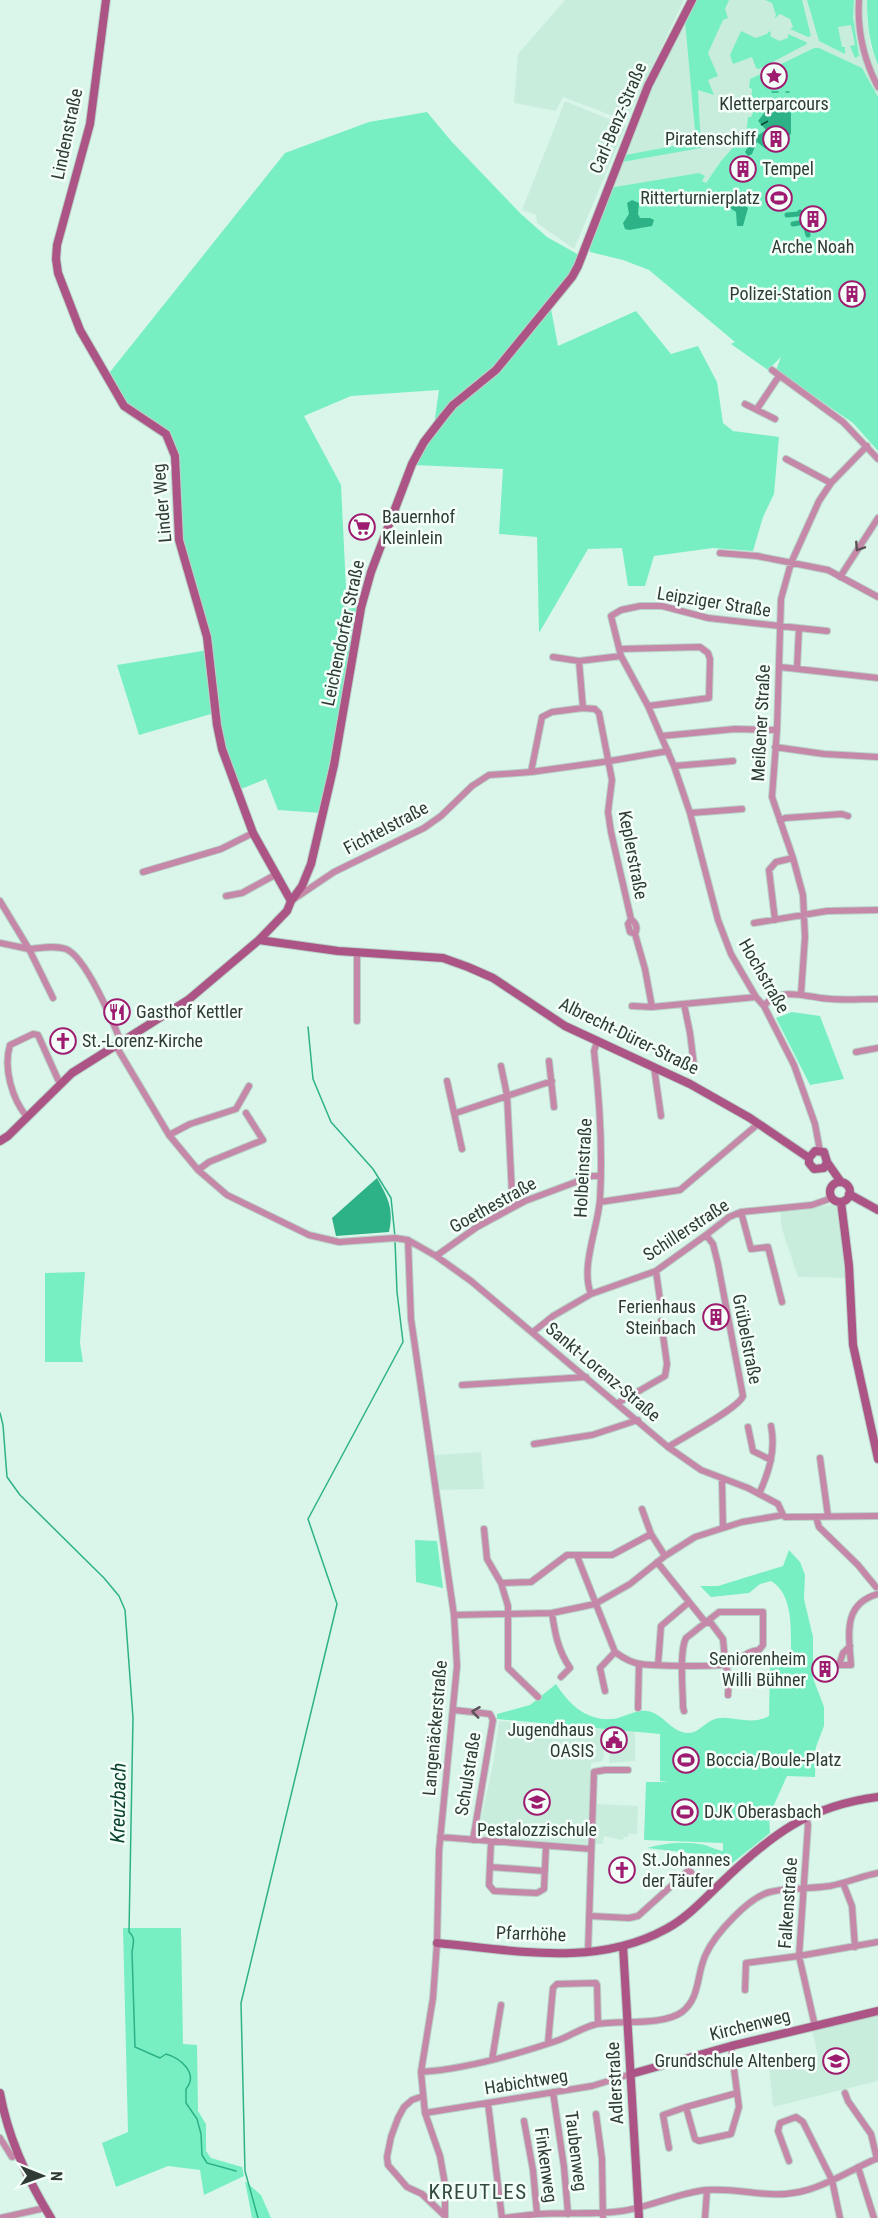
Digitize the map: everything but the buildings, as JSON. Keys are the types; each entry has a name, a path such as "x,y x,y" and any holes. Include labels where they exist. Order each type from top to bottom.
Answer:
{"street":[{"name":"Lindenstraße","path":"58,273 57,245 90,124 106,0"},
{"name":"Carl-Benz-Straße","path":"583,253 648,86 692,0"},
{"path":"859,0 858,17 866,63 878,87"},
{"name":"Leichendorfer Straße","path":"291,901 302,886 315,846 334,765 362,608 371,572 408,472 424,442 444,416 453,405 496,370 515,349 572,277 583,253"},
{"name":"Linder Weg","path":"58,273 80,330 124,406 166,434 175,456 179,540 207,637 217,725 226,760 254,833 291,901"},
{"path":"772,370 843,422 878,459"},
{"path":"757,409 779,376"},
{"path":"745,404 775,418"},
{"name":"Meißener Straße","path":"801,994 805,951 805,915 800,883 772,797 780,667 781,599 791,563 811,518 831,483 867,446"},
{"path":"786,459 831,483"},
{"path":"840,577 878,518"},
{"path":"720,553 757,556 828,570 878,597"},
{"name":"Leipziger Straße","path":"610,616 621,610 639,606 662,606 708,618 827,631"},
{"name":"Hochstraße","path":"610,616 621,656 648,706 674,766 690,813 718,920 730,954 764,1006 794,1065 815,1124 820,1151"},
{"path":"797,668 799,628"},
{"path":"619,649 700,647 708,653 710,659 709,698 648,706"},
{"path":"554,657 579,661 621,656"},
{"path":"531,771 542,717 552,712 583,708 579,661"},
{"path":"780,667 878,678"},
{"name":"Keplerstraße","path":"583,708 595,709 599,713 612,780 608,812 631,919 628,924 630,932 634,934 645,969 652,1007"},
{"path":"662,736 735,729 777,730"},
{"path":"776,747 824,754 878,757"},
{"name":"Fichtelstraße","path":"291,901 334,872 424,828 441,816 483,777 495,773 610,761 668,751"},
{"path":"674,766 733,761"},
{"path":"690,813 742,809"},
{"path":"780,821 785,818 842,814 848,816"},
{"path":"143,872 221,849 254,833"},
{"path":"775,920 769,870 776,862 793,858"},
{"path":"226,896 242,893 275,875"},
{"path":"0,901 29,949 53,998"},
{"path":"0,1141 60,1084 87,1062 188,1000 259,940 287,911 291,901"},
{"path":"754,923 827,911 878,910"},
{"name":"Albrecht-Dürer-Straße","path":"259,940 357,953 447,959 493,978 566,1026 597,1042 690,1084 758,1124 808,1158 812,1168 820,1169"},
{"path":"0,943 29,949 57,947 68,950 76,956 106,1005 118,1044 169,1135 215,1187 236,1201 309,1235 339,1242 395,1238 408,1240"},
{"path":"357,953 357,1022"},
{"path":"764,1006 770,1000 782,995 801,994 826,999 878,999"},
{"path":"632,1006 684,1005 756,997"},
{"path":"684,1005 694,1065"},
{"path":"27,1117 20,1109 9,1079 10,1045 33,1034 38,1035 60,1084"},
{"name":"Holbeinstraße","path":"591,1294 587,1273 600,1202 601,1176 602,1118 594,1051 597,1042"},
{"path":"856,1052 878,1048"},
{"path":"549,1061 554,1107"},
{"path":"501,1065 507,1095 512,1194 516,1206"},
{"path":"654,1067 661,1116"},
{"path":"447,1081 456,1113 462,1149"},
{"path":"456,1113 552,1081"},
{"path":"169,1135 189,1124 236,1108 249,1086"},
{"path":"198,1170 208,1162 263,1140 246,1113"},
{"path":"600,1202 680,1190 758,1124"},
{"path":"808,1158 813,1152 820,1151 826,1155 827,1162 841,1182 848,1186 849,1194 841,1202"},
{"path":"827,1162 820,1169 832,1186"},
{"name":"Goethestraße","path":"436,1256 477,1227 516,1206 572,1183 592,1176 601,1176"},
{"path":"841,1182 835,1183 830,1193 832,1198 841,1202"},
{"path":"849,1194 878,1210"},
{"name":"Schillerstraße","path":"533,1332 553,1316 591,1294 656,1271 729,1217 741,1212 812,1205 832,1198"},
{"path":"841,1202 849,1266 853,1345 873,1416 878,1459"},
{"path":"741,1212 751,1249 768,1247 782,1302"},
{"name":"Grübelstraße","path":"668,1447 741,1401 743,1396 718,1264 713,1244 706,1235"},
{"name":"Sankt-Lorenz-Straße","path":"408,1240 436,1256 471,1281 668,1447 701,1470 778,1504 783,1515"},
{"name":"Langenäckerstraße","path":"408,1240 411,1319 454,1615 457,1666 440,1838 433,1998 421,2072 425,2113 440,2156 445,2184 445,2217"},
{"path":"656,1271 660,1300"},
{"path":"618,1403 665,1376 667,1364 661,1321"},
{"path":"462,1385 586,1377"},
{"path":"534,1444 592,1435 638,1420"},
{"path":"759,1494 771,1460 774,1441 771,1426"},
{"path":"748,1427 753,1451 771,1460"},
{"path":"820,1458 828,1516"},
{"path":"722,1479 723,1528"},
{"path":"642,1509 651,1534 665,1556"},
{"path":"454,1615 552,1613 595,1604 630,1584 665,1556 696,1537 723,1528 783,1515 785,1517 878,1516"},
{"path":"816,1517 819,1527 858,1565 877,1591 860,1602 852,1611 850,1646"},
{"path":"484,1529 487,1558 501,1583 508,1606 508,1668 538,1697"},
{"path":"501,1583 531,1582 567,1555 612,1555 651,1534"},
{"path":"576,1556 615,1653 639,1664 658,1665 683,1665 728,1664 748,1651 759,1650 763,1645 763,1612 720,1612 686,1638 683,1643 683,1665 684,1711"},
{"path":"657,1562 688,1603 706,1623 711,1623 723,1639 724,1660 728,1664 729,1675 728,1695"},
{"path":"658,1665 661,1626 688,1603"},
{"path":"552,1613 556,1640 561,1655 570,1668 561,1677"},
{"path":"605,1691 600,1668 615,1653"},
{"path":"638,1708 639,1664"},
{"name":"Schulstraße","path":"454,1710 490,1714 492,1720 473,1840"},
{"path":"588,1951 594,1772 628,1770"},
{"name":"Pfarrhöhe","path":"437,1943 522,1953 588,1951 623,1946 667,1929 690,1912 755,1851 806,1817 830,1807 878,1797"},
{"name":"Falkenstraße","path":"806,1817 808,1825 799,1956 815,2026"},
{"path":"440,1838 591,1849"},
{"path":"491,1842 489,1885 494,1891 537,1893 544,1889 546,1846"},
{"path":"490,1867 545,1871"},
{"path":"421,2072 492,2060 548,2043 598,2024 628,2023 679,2014 694,1997 700,1967 706,1952 715,1939 753,1900 766,1893 785,1889 830,1886 878,1873"},
{"path":"590,1916 633,1918 676,1881"},
{"path":"843,1882 852,1906 855,1947"},
{"path":"746,1990 746,1963 878,1942"},
{"name":"Adlerstraße","path":"623,1946 639,2218"},
{"path":"548,2043 553,1988 557,1984 596,1983 598,2024"},
{"path":"492,2060 501,2005"},
{"name":"Kirchenweg","path":"631,2074 730,2046 878,2011"},
{"path":"686,2107 695,2139 699,2141 731,2134 739,2107 730,2046"},
{"name":"Habichtweg","path":"425,2113 592,2086 631,2074"},
{"name":"Taubenweg","path":"553,2092 572,2216"},
{"path":"488,2103 502,2218 540,2215 603,2216 685,2193 707,2190 767,2196 786,2195 808,2190 878,2158 871,2134 848,2101 846,2092"},
{"path":"0,2093 14,2156"},
{"path":"669,2148 663,2115 737,2093"},
{"path":"423,2096 412,2100 404,2107 398,2118 391,2138 387,2157 388,2165 408,2187 422,2194 445,2217"},
{"path":"596,2114 602,2159 603,2216"},
{"path":"789,2161 778,2131 780,2123 796,2117 803,2122 832,2180 840,2218"},
{"name":"Finkenweg","path":"524,2121 540,2215"},
{"path":"0,2138 14,2156 51,2218"},
{"path":"858,2167 874,2218"},
{"path":"705,2218 707,2190"},
{"path":"0,2218 45,2208"}],"shaded area":[{"path":"565,0 684,0 626,121 563,97 556,111 514,103 518,54"},
{"path":"694,0 867,0 870,45 878,65 878,97 814,48 750,79 749,89 752,89 752,103 757,103 751,117 748,117 746,133 721,161 706,183 701,181 609,188 651,87"},
{"path":"696,0 729,0 725,9 728,18 723,20 708,53 718,76 708,80 714,95 698,90 701,148 622,162 625,155 696,142 685,21"},
{"path":"765,0 802,0 811,36 808,37 790,29 793,27 790,19 780,14 774,19 776,15 772,3"},
{"path":"807,0 854,0 853,17 859,56 855,58 850,46 855,45 851,25 838,27 845,54 819,41"},
{"path":"867,0 878,0 878,65 869,33"},
{"path":"741,31 756,38 769,31 770,36 779,41 788,38 788,34 807,44 759,69 756,68 752,57 733,64 730,55"},
{"path":"814,48 819,48 862,68 878,97 878,451 853,423 776,370 781,357 768,370 731,344 735,342 649,270 623,260 590,252 588,246 609,188 699,173 705,176 702,181 706,183 721,161 746,133 748,117 751,117 757,103 751,103 750,79"},
{"path":"767,100 791,113 791,134 766,149 757,142 752,154 748,156 745,152 749,145 766,130 758,121 764,113"},
{"path":"565,101 626,126 574,249 537,223 536,215 522,210"},
{"path":"427,112 452,142 521,214 547,237 579,255 570,274 500,362 434,425 439,390 351,396 304,416 341,485 347,609 360,607 321,813 278,810 266,779 236,791 211,714 139,735 117,665 208,650 180,537 171,437 125,408 106,377 285,153 369,122"},
{"path":"632,200 639,203 640,218 654,220 652,226 625,229 623,223 629,214 627,203"},
{"path":"731,201 748,208 743,226 737,226 736,212 730,208 729,204"},
{"path":"551,309 558,346 636,311 671,354 698,346 717,382 723,423 733,431 779,437 774,494 763,517 753,551 713,548 654,556 645,586 628,586 622,548 588,549 539,633 537,537 499,534 503,469 414,465 445,417"},
{"path":"792,1012 820,1016 844,1079 810,1085 776,1018"},
{"path":"377,1178 389,1204 391,1216 389,1232 336,1236 332,1218"},
{"path":"840,1204 850,1278 798,1277 782,1229 780,1210"},
{"path":"85,1272 80,1343 83,1362 45,1362 45,1273"},
{"path":"481,1452 484,1489 440,1490 434,1455"},
{"path":"415,1540 437,1541 443,1588 416,1582"},
{"path":"789,1550 800,1562 805,1575 804,1599 813,1637 813,1678 824,1707 824,1726 816,1747 815,1777 787,1776 769,1816 770,1833 731,1864 723,1857 647,1848 690,1843 723,1851 723,1843 644,1840 646,1782 668,1782 660,1781 660,1734 497,1719 497,1714 530,1705 556,1684 579,1710 594,1717 612,1719 638,1711 653,1712 676,1729 687,1733 695,1732 715,1719 755,1720 769,1716 770,1664 791,1663 790,1618 785,1596 771,1581 760,1584 749,1593 711,1597 700,1586 718,1586 783,1566"},
{"name":"Pestalozzischule","path":"499,1721 606,1729 603,1761 591,1763 587,1844 477,1838 493,1764"},
{"path":"610,1727 635,1729 635,1761 609,1763"},
{"path":"597,1804 638,1806 637,1834 628,1834 628,1837 624,1837 623,1840 604,1836 603,1844 595,1844"},
{"path":"123,1928 181,1928 183,2044 197,2045 198,2111 206,2124 206,2151 211,2158 242,2167 244,2176 204,2195 200,2170 168,2166 116,2187 102,2143 128,2132"},
{"name":"Grundschule Altenberg","path":"878,2014 878,2081 773,2107 769,2067 818,2056 812,2031"},
{"path":"245,2181 261,2195 271,2218 252,2218"}],"waterway":[{"path":"772,92 778,92"},
{"path":"787,215 803,213"},
{"path":"793,224 805,222"},
{"path":"812,227 818,227"},
{"path":"806,228 808,235"},
{"path":"308,1027 313,1079 331,1122 373,1169 391,1198 395,1237"},
{"path":"258,2218 245,2171 241,2003 337,1604 308,1519 403,1342 397,1292 395,1241"},
{"name":"Kreuzbach","path":"0,1413 7,1477 20,1495 104,1578 119,1596 125,1610 133,1718 129,1932 134,1941 132,1952 135,2047 160,2058 166,2054 186,2067 190,2077 186,2089 186,2103 197,2119 201,2134 202,2155 207,2163 236,2171"}],"ferry route":[{"path":"765,104 770,112"},
{"path":"761,125 768,121"}],"place":[{"name":"Kletterparcours","path":"774,76"},
{"name":"Piratenschiff","path":"776,139"},
{"name":"Tempel","path":"743,169"},
{"name":"Ritterturnierplatz","path":"779,198"},
{"name":"Arche Noah","path":"813,219"},
{"name":"Polizei-Station","path":"852,294"},
{"name":"Bauernhof Kleinlein","path":"362,527"},
{"name":"Gasthof Kettler","path":"117,1012"},
{"name":"St.-Lorenz-Kirche","path":"63,1041"},
{"name":"Ferienhaus Steinbach","path":"716,1317"},
{"name":"Seniorenheim Willi Bühner","path":"825,1669"},
{"name":"Jugendhaus OASIS","path":"614,1740"},
{"name":"Boccia/Boule-Platz","path":"686,1760"},
{"name":"Pestalozzischule","path":"537,1802"},
{"name":"DJK Oberasbach","path":"685,1812"},
{"name":"St.Johannes der Täufer","path":"622,1870"},
{"name":"Grundschule Altenberg","path":"836,2061"}],"district":[{"name":"KREUTLES","path":"478,2192"}]}
